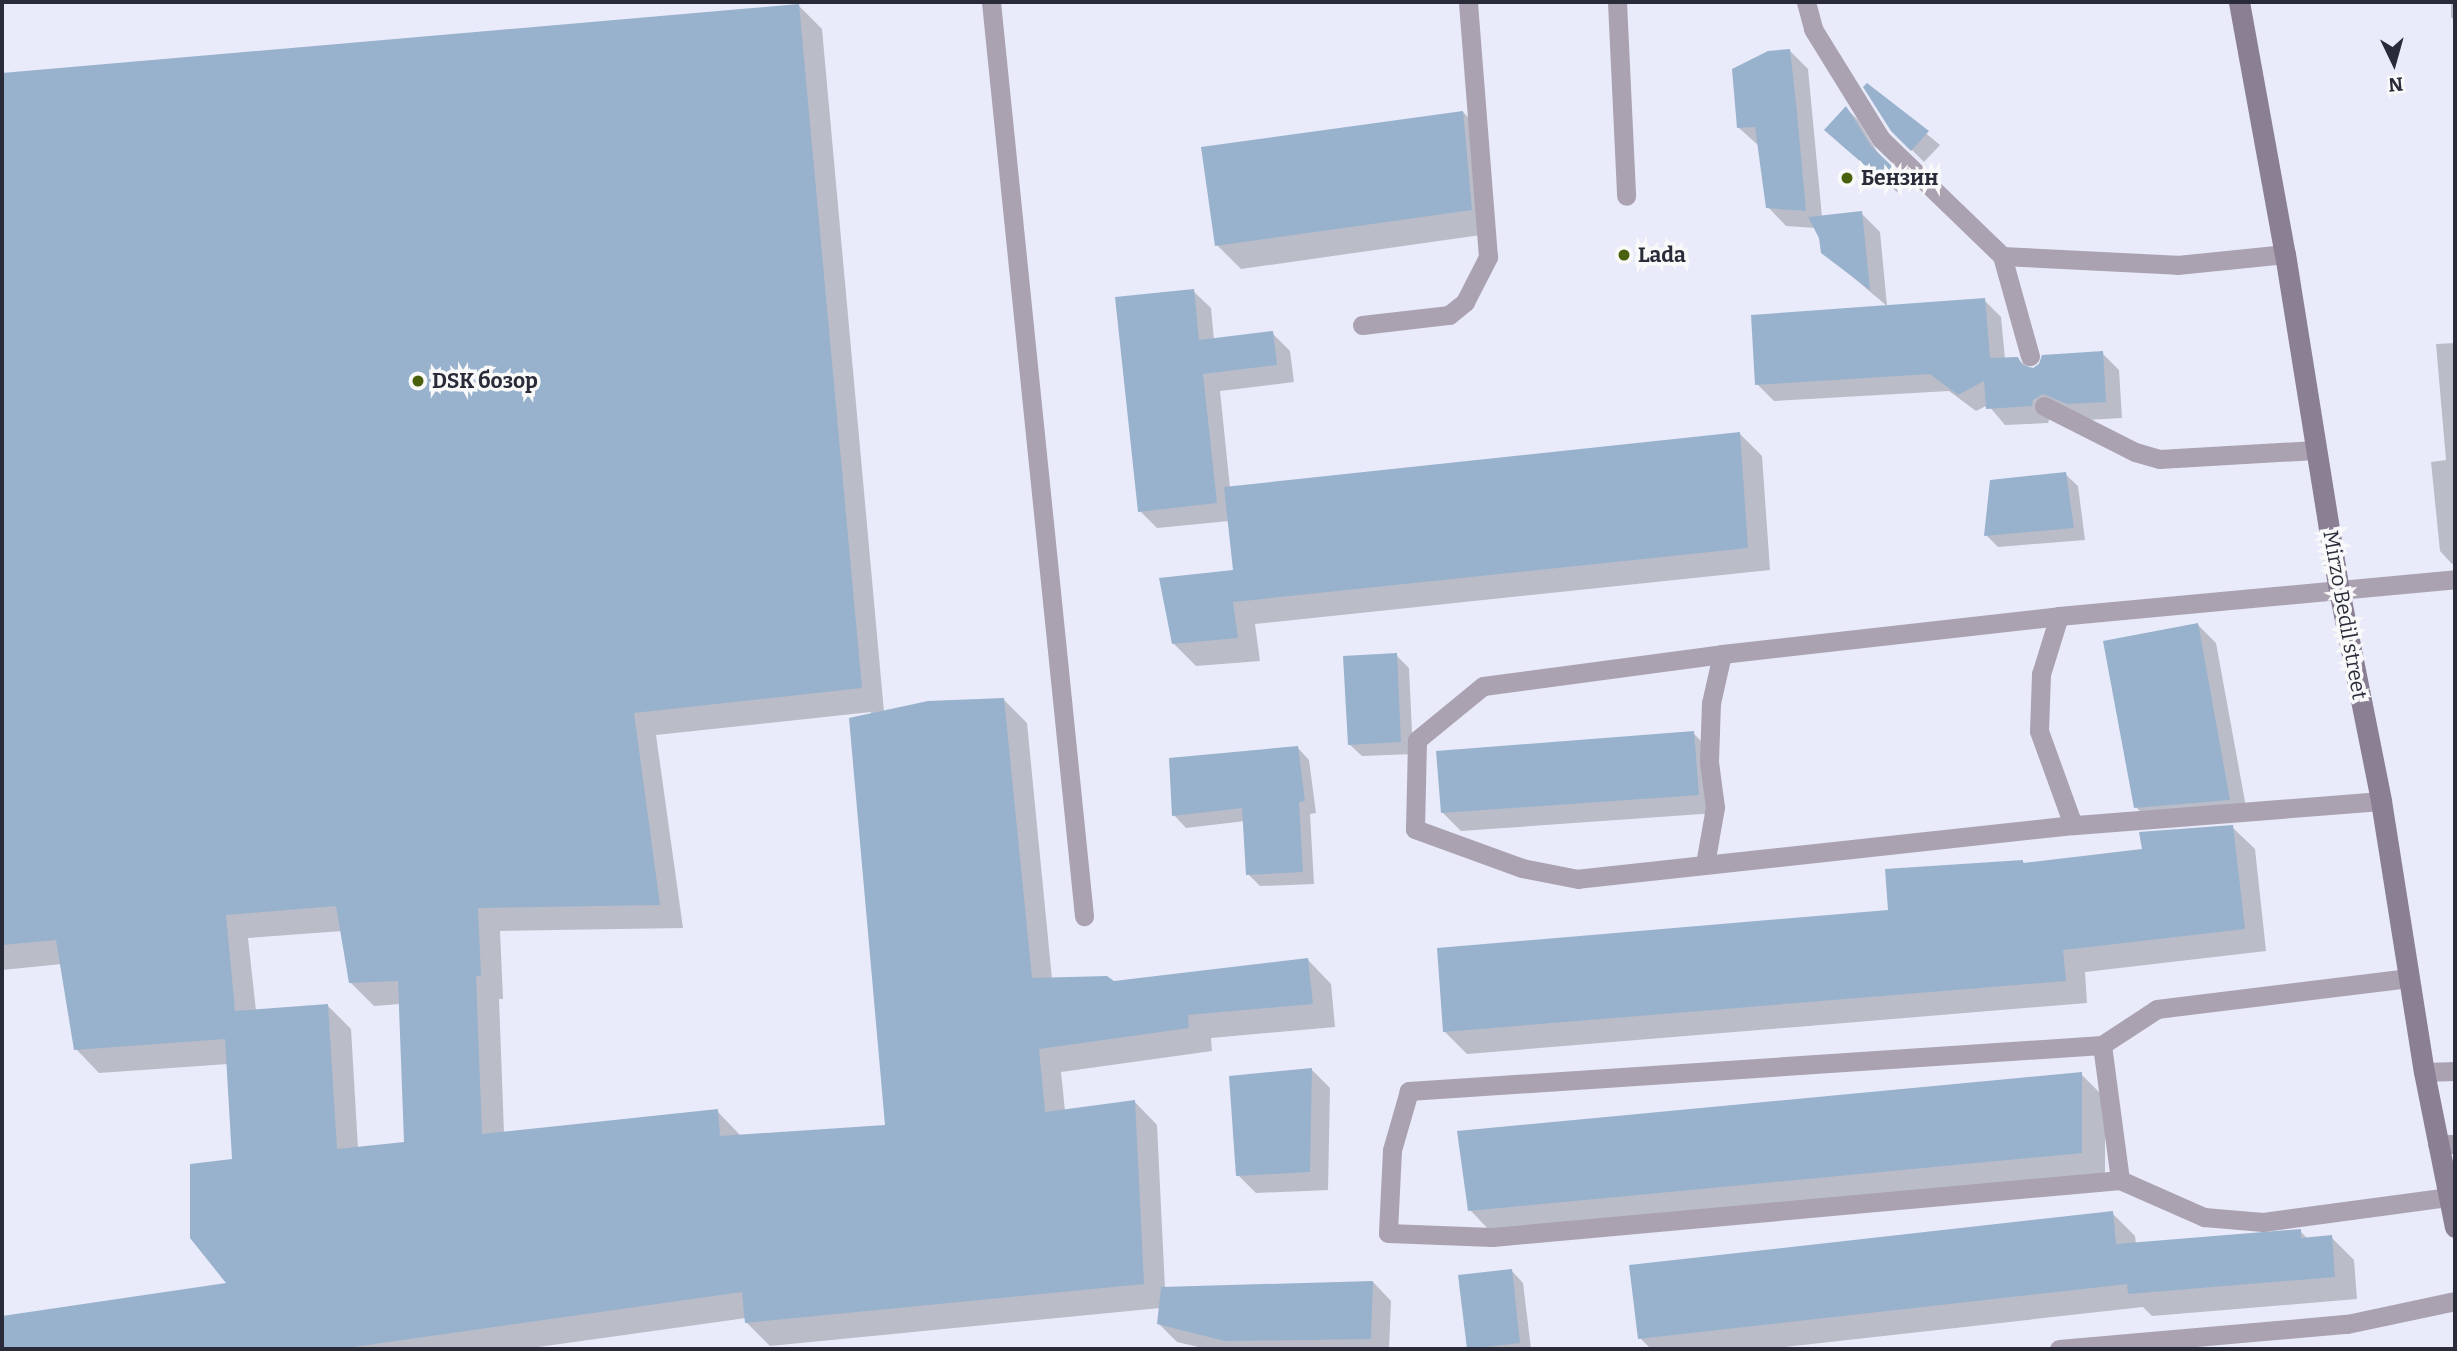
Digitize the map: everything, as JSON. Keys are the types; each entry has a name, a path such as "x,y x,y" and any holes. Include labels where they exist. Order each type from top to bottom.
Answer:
{"street":[{"name":"Mirzo Bedil street","path":"2239,2 2285,254 2339,590 2381,801 2424,1072 2446,1144 2447,1197 2455,1227"}],"lane":[{"path":"991,2 1084,916"},
{"path":"1362,325 1449,314 1465,302 1488,257 1468,2"},
{"path":"1617,2 1626,196"},
{"path":"1806,2 1813,29 1881,139 2002,256 2030,356"},
{"path":"2002,256 2178,265 2285,254"},
{"path":"2044,406 2135,452 2159,459 2316,450"},
{"path":"2381,801 2073,825 1578,878 1522,868 1415,829 1417,740 1483,686 1722,654 2060,616 2455,579"},
{"path":"2060,616 2041,674 2039,731 2073,825"},
{"path":"1705,864 1715,807 1709,762 1711,703 1722,654"},
{"path":"2409,978 2157,1009 2102,1045 1409,1091 1392,1150 1388,1233 1492,1237 2120,1180 2204,1217 2263,1222 2447,1197"},
{"path":"2102,1045 2120,1180"},
{"path":"2424,1072 2455,1071"},
{"path":"2059,1349 2347,1324 2455,1301"}],"building":[{"name":"DSK бозор","path":"799,4 862,688 634,713 660,905 478,908 481,976 476,976 482,1134 718,1109 720,1136 885,1125 849,718 928,701 1004,698 1032,978 1107,976 1114,981 1308,958 1313,1004 1188,1015 1189,1028 1039,1049 1045,1112 1135,1100 1144,1284 745,1323 742,1292 339,1349 2,1349 2,1316 226,1283 190,1238 190,1164 232,1159 225,1039 74,1050 56,940 2,945 2,73","holes":["336,906 349,983 398,981 404,1142 337,1149 328,1004 235,1011 226,915"]},
{"path":"1790,49 1806,211 1766,208 1755,127 1737,128 1732,69 1768,51"},
{"path":"1867,83 1929,131 1911,151 1891,131 1863,87"},
{"path":"1846,106 1871,146 1895,169 1883,181 1824,130"},
{"path":"1463,111 1472,210 1215,246 1201,147"},
{"path":"1862,211 1870,290 1821,253 1819,238 1808,217"},
{"path":"1194,289 1199,340 1273,331 1277,365 1203,374 1217,503 1138,512 1115,297"},
{"path":"1985,298 1990,358 2018,357 2022,365 2033,368 2039,364 2042,355 2103,351 2106,402 2067,404 2043,394 2033,400 2032,406 1986,409 1984,381 1958,395 1930,374 1755,385 1751,315"},
{"path":"1740,432 1748,548 1233,602 1238,638 1172,644 1159,578 1233,570 1224,487"},
{"path":"2066,472 2074,528 1984,536 1990,480"},
{"path":"2198,623 2230,800 2134,808 2103,641"},
{"path":"1397,653 1401,742 1348,745 1343,656"},
{"path":"1694,731 1699,795 1441,813 1436,751"},
{"path":"1298,746 1305,801 1299,802 1303,872 1246,875 1242,808 1172,816 1169,758"},
{"path":"2233,825 2245,929 2063,950 2066,981 1443,1032 1437,948 1888,910 1885,869 2023,860 2023,863 2142,849 2139,832"},
{"path":"1312,1068 1310,1172 1236,1176 1229,1076"},
{"path":"2082,1072 2082,1153 1468,1211 1457,1131"},
{"path":"2113,1211 2116,1244 2301,1229 2301,1238 2332,1235 2335,1277 2128,1294 2127,1284 1638,1339 1629,1265"},
{"path":"1512,1269 1520,1343 1467,1349 1458,1275"},
{"path":"1373,1281 1371,1339 1225,1341 1157,1324 1161,1287"}],"place":[{"name":"Бензин","path":"1847,178"},
{"name":"Lada","path":"1624,255"},
{"name":"DSK бозор","path":"418,381"}]}
